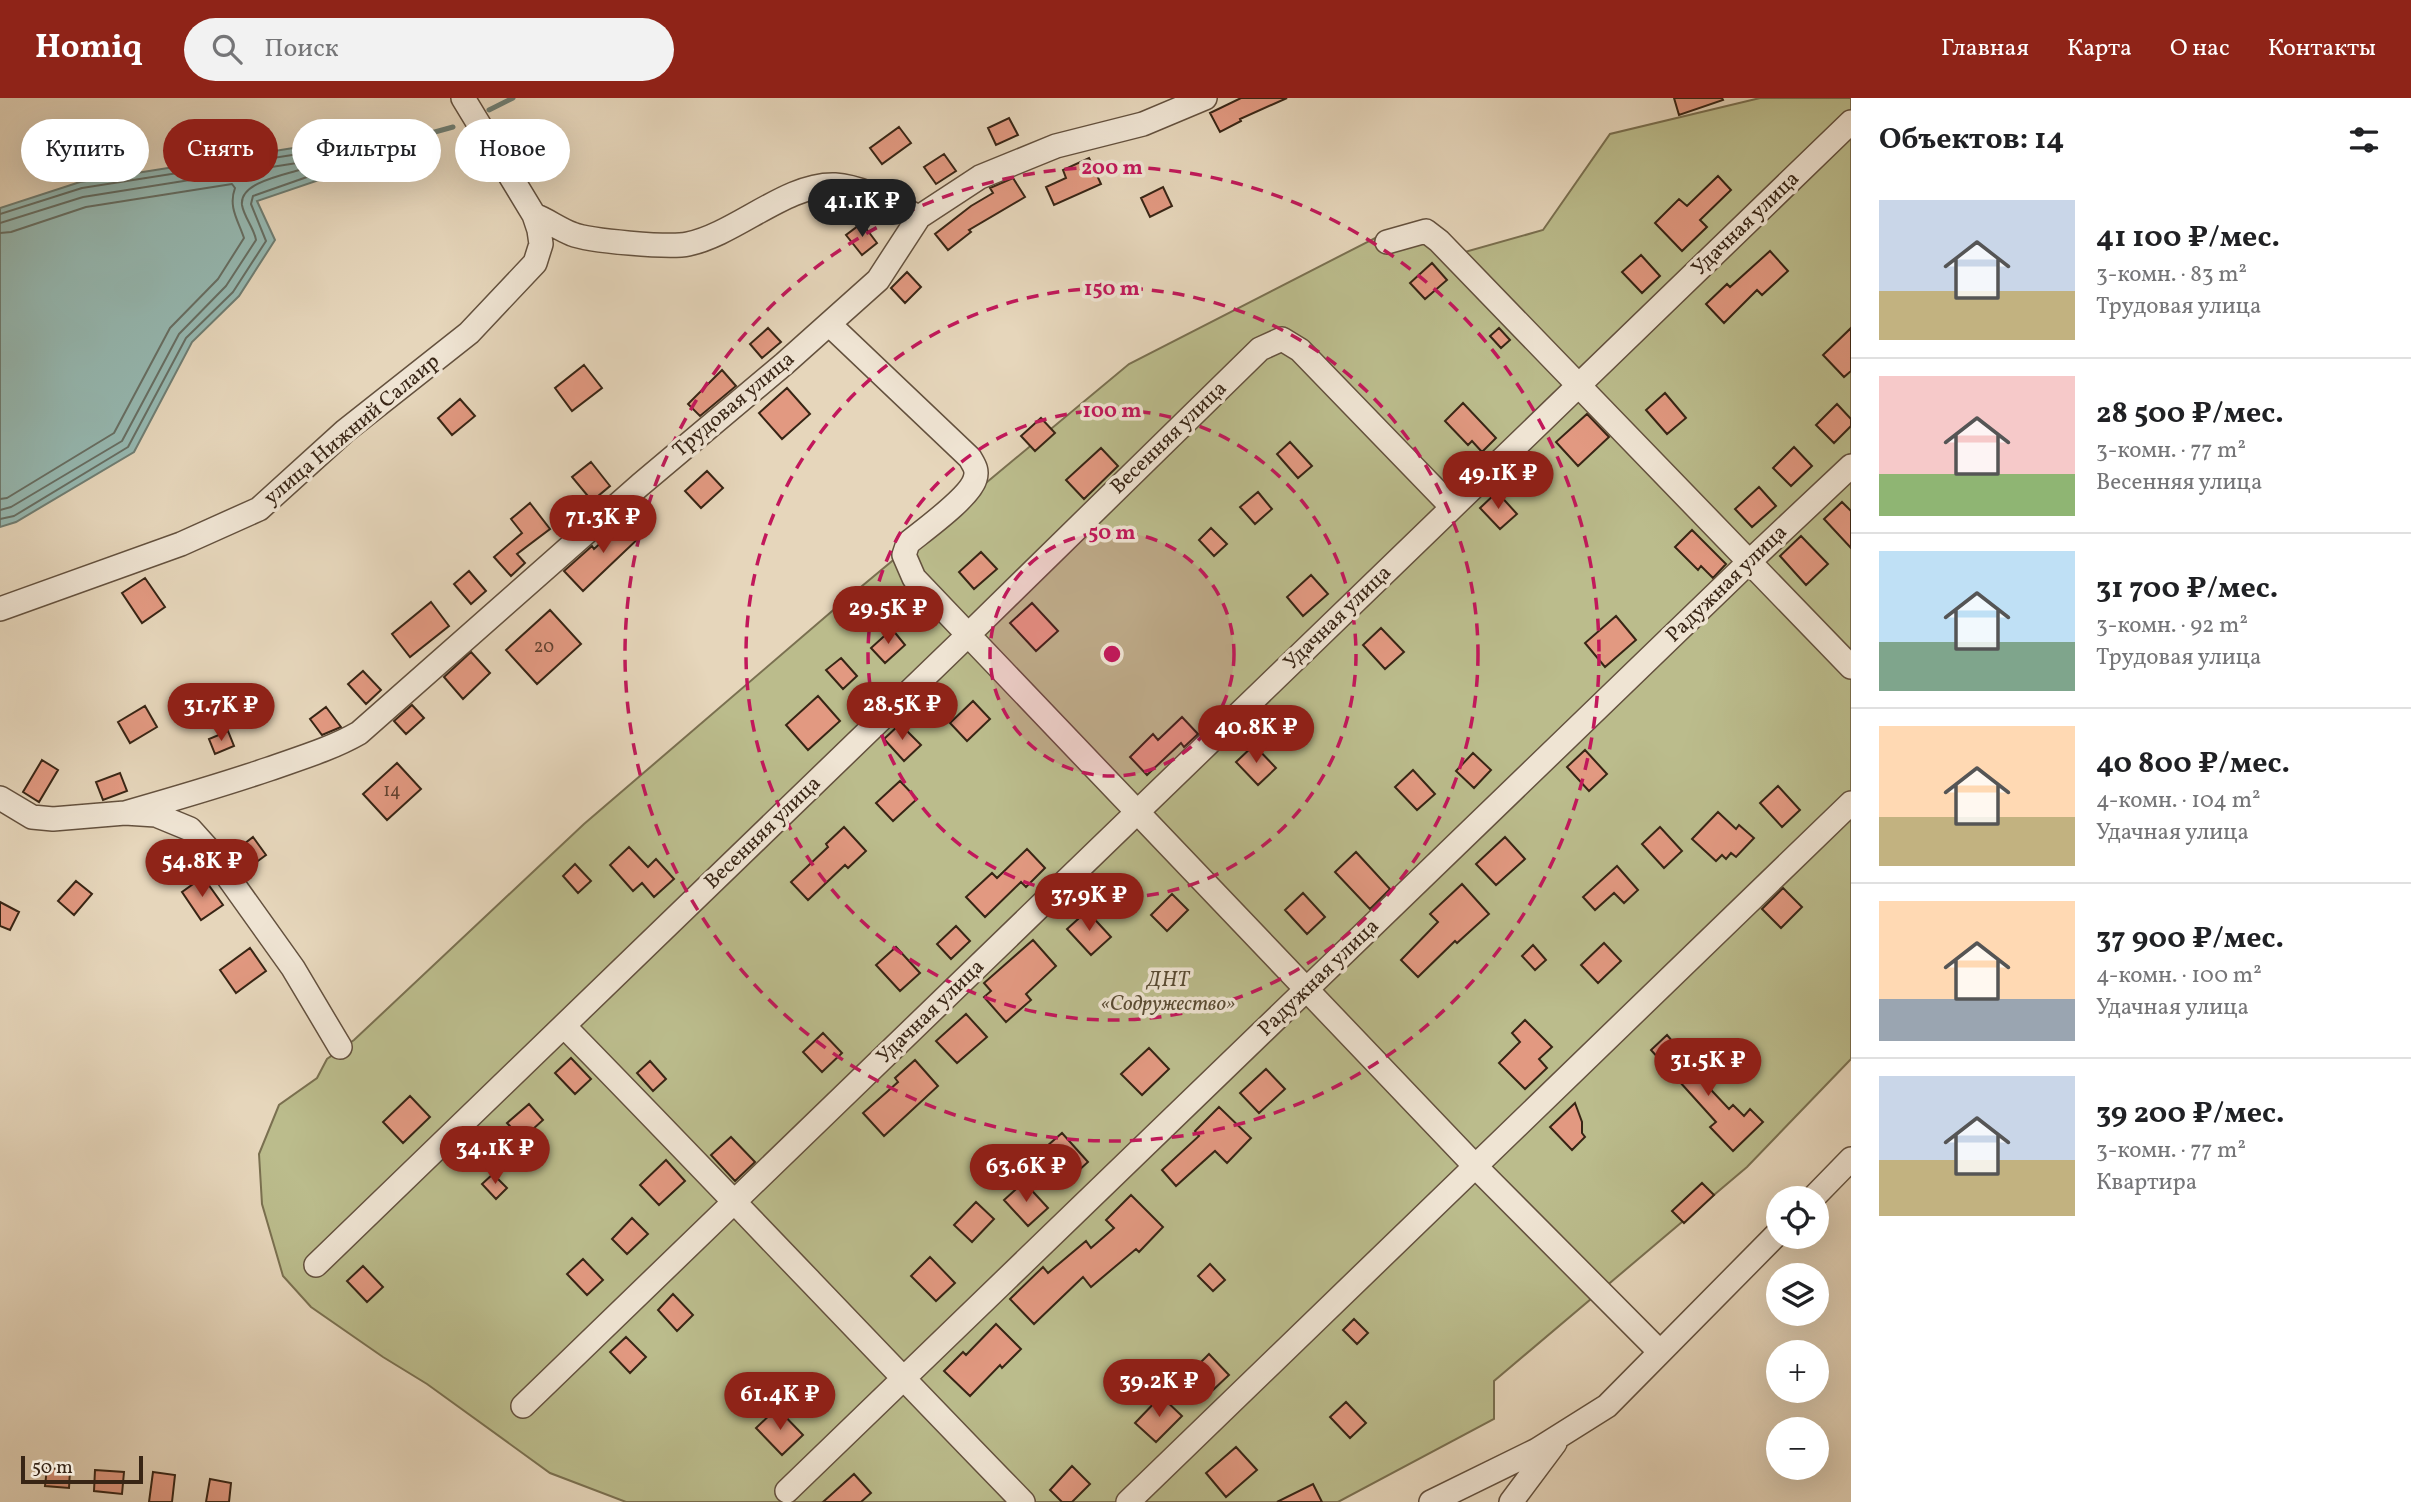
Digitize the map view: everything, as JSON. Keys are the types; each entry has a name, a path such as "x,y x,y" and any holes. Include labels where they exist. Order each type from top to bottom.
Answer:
{"street":[{"path":"463,98 534,215 574,236 661,246 686,245 710,238 775,203 814,187 835,185 856,189 919,217"},
{"name":"Трудовая улица","path":"125,813 213,788 338,745 359,733 640,485 784,364 877,281 919,217 980,177 1056,146 1143,124 1205,98"},
{"name":"Удачная улица","path":"523,1406 1851,122"},
{"name":"улица Нижний Салаир","path":"0,609 181,544 259,509 345,431 469,334 535,263 541,244 534,215"},
{"path":"1387,242 1426,231 1439,242 1851,667"},
{"path":"829,324 970,458 976,468 975,478 968,492 908,543 904,555 914,578 1476,1167 1660,1352"},
{"name":"Весенняя улица","path":"316,1265 1261,349 1282,339 1300,350 1452,507"},
{"name":"Радужная улица","path":"788,1491 1851,466"},
{"path":"0,798 32,817 53,819 125,813 156,815 190,829 208,849 293,968 340,1047"},
{"path":"1128,1502 1851,803"},
{"path":"564,1026 736,1201 1023,1502"},
{"path":"1825,1186 1851,1159"},
{"path":"1431,1502 1537,1450 1607,1406 1766,1245"},
{"path":"1511,1502 1561,1434"}],"green space":[{"name":"ДНТ «Содружество»","path":"1760,98 1851,98 1851,1059 1747,1167 1494,1381 1494,1419 1338,1502 626,1502 550,1473 427,1384 311,1307 283,1276 262,1204 259,1154 279,1105 317,1078 327,1059 354,1040 584,824 838,606 1129,364 1381,235 1465,252 1543,230 1610,134"}],"water":[{"path":"292,148 292,182 313,182 257,201 275,240 239,296 192,342 134,452 16,522 0,527 0,208 80,182 149,182 149,171 163,169 163,182 278,182 278,150"}],"building":[{"path":"1241,98 1287,98 1240,119 1241,121 1220,132 1210,113"},
{"path":"1674,98 1722,98 1723,100 1679,115"},
{"path":"1009,118 1018,135 996,145 988,128"},
{"path":"899,127 911,143 882,164 870,148"},
{"path":"944,154 956,171 936,184 924,167"},
{"path":"1089,158 1101,184 1054,205 1046,187 1066,178 1063,170"},
{"path":"1718,176 1731,190 1700,220 1707,227 1682,251 1655,223 1679,199 1687,206"},
{"path":"1013,178 1025,197 969,230 971,232 948,250 935,234 993,193 990,188"},
{"path":"1163,187 1172,206 1150,217 1141,198"},
{"path":"862,223 877,243 862,255 846,235"},
{"path":"1770,251 1788,271 1762,295 1757,290 1724,323 1706,304 1727,284 1730,287"},
{"path":"1641,255 1660,276 1642,293 1622,272"},
{"path":"1432,263 1447,280 1425,299 1410,283"},
{"path":"907,272 921,287 905,303 891,288"},
{"path":"768,328 781,342 762,358 750,344"},
{"path":"1499,328 1510,340 1501,348 1490,336"},
{"path":"1851,328 1851,371 1844,377 1823,355"},
{"path":"584,365 602,388 572,411 555,388"},
{"path":"722,370 736,386 700,416 688,404"},
{"path":"787,388 810,414 782,439 759,413"},
{"path":"1665,393 1686,418 1667,434 1646,410"},
{"path":"460,399 475,416 452,435 438,418"},
{"path":"1463,403 1496,438 1482,452 1472,441 1468,445 1445,421"},
{"path":"1837,404 1851,419 1851,426 1834,443 1816,425"},
{"path":"1587,414 1609,437 1578,466 1556,442"},
{"path":"1041,418 1055,433 1035,451 1021,436"},
{"path":"1290,442 1312,466 1298,478 1277,454"},
{"path":"1794,447 1812,466 1791,486 1773,468"},
{"path":"1101,448 1118,466 1084,499 1066,480"},
{"path":"591,462 610,486 592,501 572,477"},
{"path":"707,471 723,488 701,508 685,491"},
{"path":"1759,487 1776,506 1752,527 1735,509"},
{"path":"1258,492 1272,509 1255,524 1240,507"},
{"path":"1497,492 1517,514 1500,529 1480,508"},
{"path":"1842,502 1851,511 1851,548 1824,519"},
{"path":"530,503 550,529 517,554 525,563 511,576 494,557 522,533 511,519"},
{"path":"628,518 643,534 583,591 564,571 592,546 594,549"},
{"path":"1211,528 1227,544 1214,556 1199,540"},
{"path":"1692,530 1726,564 1713,578 1701,566 1698,570 1675,547"},
{"path":"1801,536 1828,564 1806,585 1780,556"},
{"path":"981,552 997,569 974,589 959,572"},
{"path":"469,571 486,591 471,604 454,584"},
{"path":"1311,575 1328,594 1303,616 1287,597"},
{"path":"145,578 165,607 142,623 122,593"},
{"path":"431,602 449,626 410,657 392,634"},
{"path":"1032,603 1058,631 1036,651 1010,623"},
{"path":"550,610 581,644 537,684 506,650"},
{"path":"1616,616 1636,640 1605,667 1585,643"},
{"path":"1381,628 1404,652 1385,669 1363,645"},
{"path":"892,629 905,645 885,663 871,648"},
{"path":"471,652 490,673 463,699 444,677"},
{"path":"841,658 857,676 843,689 826,670"},
{"path":"363,671 381,690 366,704 348,684"},
{"path":"818,696 840,721 808,750 786,725"},
{"path":"973,701 990,719 967,741 950,723"},
{"path":"412,705 424,718 406,734 394,721"},
{"path":"145,706 157,727 130,743 118,722"},
{"path":"326,707 341,727 322,735 310,719"},
{"path":"1182,717 1198,734 1184,747 1181,743 1147,775 1130,757 1153,734 1158,740"},
{"path":"900,724 921,745 904,761 884,739"},
{"path":"228,731 234,746 215,754 209,739"},
{"path":"1254,745 1276,768 1258,785 1236,762"},
{"path":"1585,750 1607,774 1589,791 1567,767"},
{"path":"1473,753 1491,770 1474,788 1456,771"},
{"path":"42,760 58,770 39,802 23,792"},
{"path":"397,763 421,789 387,820 363,794"},
{"path":"1413,770 1435,794 1417,810 1395,787"},
{"path":"120,773 127,791 103,800 96,782"},
{"path":"900,781 917,799 893,821 876,803"},
{"path":"1778,786 1800,810 1782,827 1760,803"},
{"path":"1718,812 1736,829 1739,825 1754,838 1736,857 1731,853 1726,859 1722,855 1716,861 1692,839"},
{"path":"844,827 866,851 848,868 845,865 808,900 791,882 828,847 826,844"},
{"path":"1660,827 1682,851 1664,868 1642,844"},
{"path":"253,837 266,855 243,872 230,855"},
{"path":"1505,837 1525,859 1496,885 1476,864"},
{"path":"629,847 648,867 656,859 674,879 654,897 642,883 633,891 610,865"},
{"path":"1027,849 1045,868 1026,887 1021,882 985,917 966,897 992,873 997,878"},
{"path":"1356,852 1390,889 1370,909 1335,872"},
{"path":"575,864 591,881 578,893 563,876"},
{"path":"1617,866 1638,890 1624,903 1614,893 1595,910 1583,897"},
{"path":"203,877 223,905 201,920 182,892"},
{"path":"76,881 92,894 74,915 58,901"},
{"path":"1462,884 1489,914 1457,943 1455,941 1418,977 1401,960 1438,922 1430,914"},
{"path":"1783,888 1802,907 1781,928 1762,909"},
{"path":"1303,893 1325,917 1307,934 1285,910"},
{"path":"1172,894 1188,910 1167,931 1151,915"},
{"path":"0,902 19,912 10,930 0,926"},
{"path":"1087,911 1111,937 1091,955 1067,929"},
{"path":"956,926 970,941 951,959 937,944"},
{"path":"1033,940 1056,966 1026,994 1031,1000 1006,1022 984,997 991,991 984,983"},
{"path":"1604,943 1621,961 1598,983 1581,965"},
{"path":"1533,945 1546,960 1535,970 1522,956"},
{"path":"896,947 920,973 900,991 876,965"},
{"path":"250,948 266,971 236,993 220,970"},
{"path":"966,1014 987,1037 957,1063 936,1041"},
{"path":"1525,1020 1552,1047 1539,1059 1547,1068 1525,1089 1499,1063 1520,1042 1512,1033"},
{"path":"823,1033 842,1053 822,1072 803,1052"},
{"path":"1667,1035 1685,1056 1682,1059 1729,1109 1733,1105 1744,1116 1750,1109 1763,1122 1733,1151 1710,1127 1716,1122 1651,1050"},
{"path":"1149,1048 1169,1069 1142,1095 1121,1074"},
{"path":"571,1058 591,1079 575,1094 555,1073"},
{"path":"915,1060 938,1086 884,1136 863,1113 898,1082 895,1078"},
{"path":"650,1061 666,1079 653,1091 637,1073"},
{"path":"1266,1069 1285,1089 1259,1113 1240,1093"},
{"path":"410,1096 430,1117 403,1143 383,1122"},
{"path":"1575,1103 1585,1137 1572,1150 1550,1127"},
{"path":"529,1104 543,1120 522,1139 507,1123"},
{"path":"1219,1107 1251,1138 1227,1163 1215,1151 1176,1186 1162,1170 1199,1136 1195,1131"},
{"path":"1062,1133 1088,1162 1066,1182 1039,1153"},
{"path":"731,1137 755,1162 735,1181 711,1155"},
{"path":"666,1160 685,1181 659,1205 640,1185"},
{"path":"493,1174 507,1188 496,1199 482,1184"},
{"path":"1024,1182 1048,1208 1028,1226 1004,1200"},
{"path":"1702,1183 1714,1195 1684,1223 1672,1211"},
{"path":"1131,1195 1163,1227 1139,1252 1136,1249 1091,1287 1083,1277 1034,1324 1010,1299 1043,1267 1048,1273 1086,1241 1091,1248 1114,1228 1106,1220"},
{"path":"976,1202 994,1219 972,1242 954,1225"},
{"path":"632,1218 648,1234 627,1254 612,1239"},
{"path":"930,1257 955,1283 936,1301 911,1276"},
{"path":"583,1259 603,1280 587,1295 567,1274"},
{"path":"1210,1264 1225,1280 1213,1291 1198,1276"},
{"path":"363,1266 383,1287 367,1302 347,1281"},
{"path":"673,1294 693,1315 677,1331 658,1310"},
{"path":"1354,1319 1368,1333 1357,1344 1343,1330"},
{"path":"996,1324 1021,1349 1002,1368 1000,1365 970,1396 944,1371 963,1352 966,1355"},
{"path":"626,1337 646,1357 630,1373 610,1352"},
{"path":"1209,1354 1229,1375 1213,1390 1194,1369"},
{"path":"1161,1396 1182,1416 1156,1442 1135,1423"},
{"path":"1346,1402 1366,1423 1350,1438 1330,1417"},
{"path":"777,1408 803,1435 782,1455 756,1428"},
{"path":"1236,1447 1257,1470 1226,1497 1206,1473"},
{"path":"1072,1466 1090,1484 1072,1502 1062,1502 1050,1490"},
{"path":"47,1468 70,1470 69,1488 45,1486"},
{"path":"95,1470 124,1472 122,1494 94,1491"},
{"path":"153,1472 175,1475 172,1502 149,1502"},
{"path":"854,1474 871,1493 861,1502 823,1502"},
{"path":"210,1479 231,1483 229,1502 206,1502"},
{"path":"1313,1484 1322,1502 1277,1502"}],"waterway":[{"path":"489,110 513,98"},
{"path":"441,130 453,127"}]}
